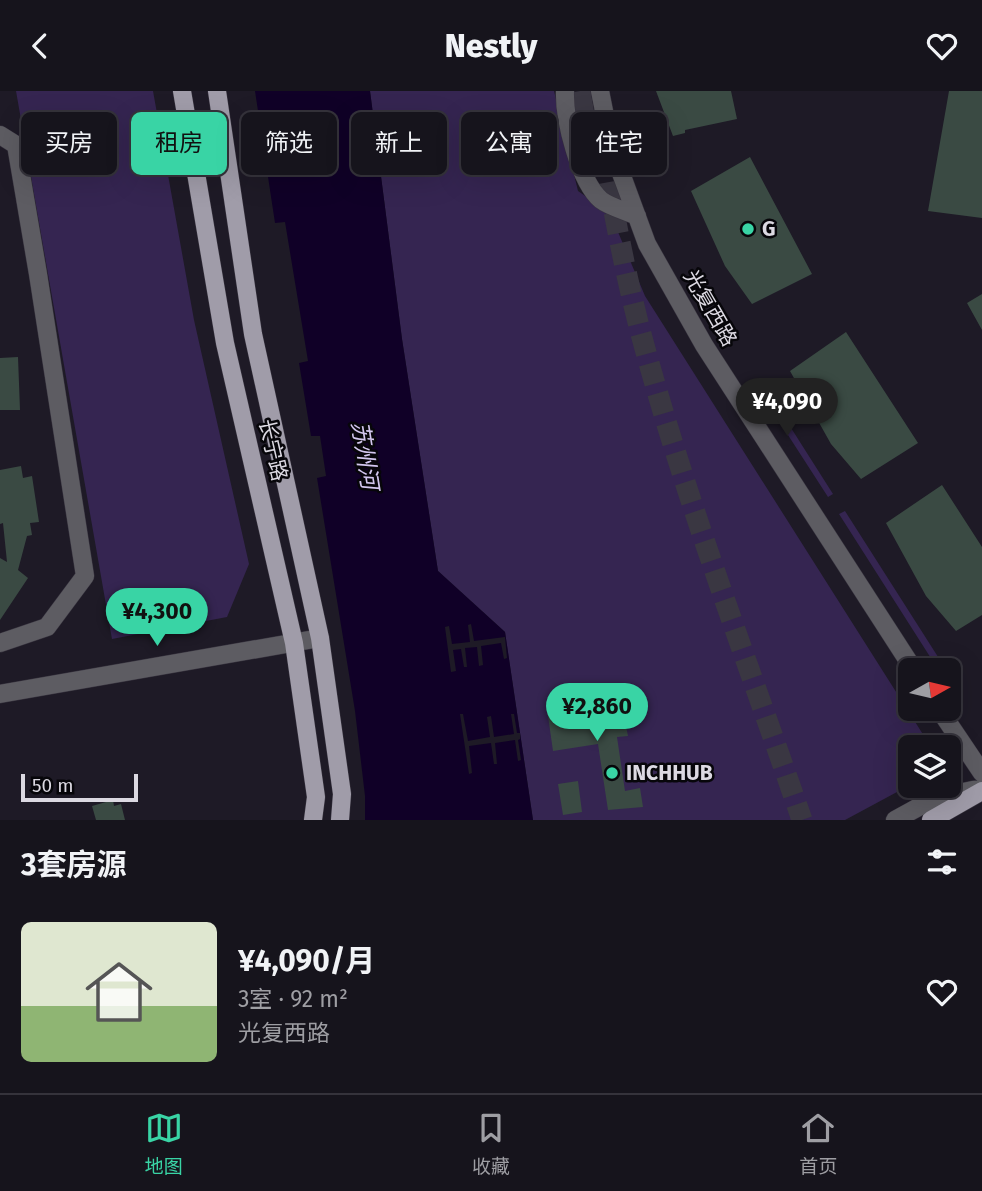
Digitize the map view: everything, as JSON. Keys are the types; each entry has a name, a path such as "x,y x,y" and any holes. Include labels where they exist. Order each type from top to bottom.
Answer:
{"main road":[{"name":"长宁路","path":"182,91 225,343 294,643 316,797 313,820"},
{"name":"长宁路","path":"217,91 253,334 320,638 342,794 340,820"},
{"path":"932,820 982,789"}],"street":[{"path":"565,91 565,107 584,176 601,200 637,216"},
{"name":"光复西路","path":"600,91 611,146 648,244 704,345 906,658"},
{"path":"0,135 16,145 85,576 47,627 0,643"},
{"path":"0,694 320,638"},
{"path":"947,721 982,773"},
{"path":"895,820 935,798 982,789"}],"shaded area":[{"path":"16,91 153,91 157,112 131,112 131,175 168,175 194,320 249,564 227,617 112,639 31,175 117,175 117,112 21,112 21,120"},
{"path":"370,91 554,91 571,162 571,175 574,175 578,191 610,213 645,296 898,695 898,721 915,721 923,735 898,735 898,791 845,820 533,820 505,632 438,571 402,339 381,175 447,175 447,112 373,112"},
{"path":"765,387 833,494 828,497 759,390"},
{"path":"845,511 939,658 931,658 839,514"}],"water":[{"name":"苏州河","path":"255,91 370,91 373,112 351,112 351,175 381,175 402,339 438,571 505,632 533,820 365,820 365,796 355,711 317,478 326,476 320,436 311,436 299,363 308,361 285,222 275,223 268,175 337,175 337,112 258,112"}],"pier":[{"path":"471,624 474,641 505,637 507,658 504,659 501,643 481,646 483,665 479,666 477,647 465,648 467,667 464,667 461,649 453,650 456,671 451,672 445,627 449,626 452,644 470,642 468,625"},
{"path":"460,714 463,714 468,741 490,737 487,717 491,716 494,737 514,734 511,714 514,714 517,733 520,733 518,740 521,760 518,761 515,740 495,743 497,764 494,764 491,743 469,746 472,773 469,774"}],"building":[{"path":"656,91 731,91 737,119 685,130 685,133 673,136 667,112 664,112"},
{"path":"949,91 982,91 982,218 928,211"},
{"name":"G","path":"750,157 812,274 752,304 725,266 691,191"},
{"path":"982,294 982,330 967,303"},
{"path":"846,332 918,443 861,479 831,444 790,371"},
{"path":"18,357 20,410 0,410 0,358"},
{"path":"21,466 23,478 32,476 39,522 30,523 32,535 27,536 18,570 28,578 0,620 0,558 7,562 3,523 0,524 0,470"},
{"path":"942,485 982,547 982,615 956,631 926,596 886,523"},
{"path":"609,700 610,709 629,706 632,725 626,726 628,736 617,737 625,791 640,788 643,807 608,810 598,744 553,751 547,709"},
{"path":"578,781 582,812 563,815 558,784"},
{"path":"113,800 114,806 121,804 125,820 96,820 92,806"}],"tunnel":[{"path":"580,91 584,112"},
{"path":"608,175 628,278 657,392 716,576 802,820"}],"place":[{"name":"G","path":"748,229"},
{"name":"INCHHUB","path":"612,773"}]}
